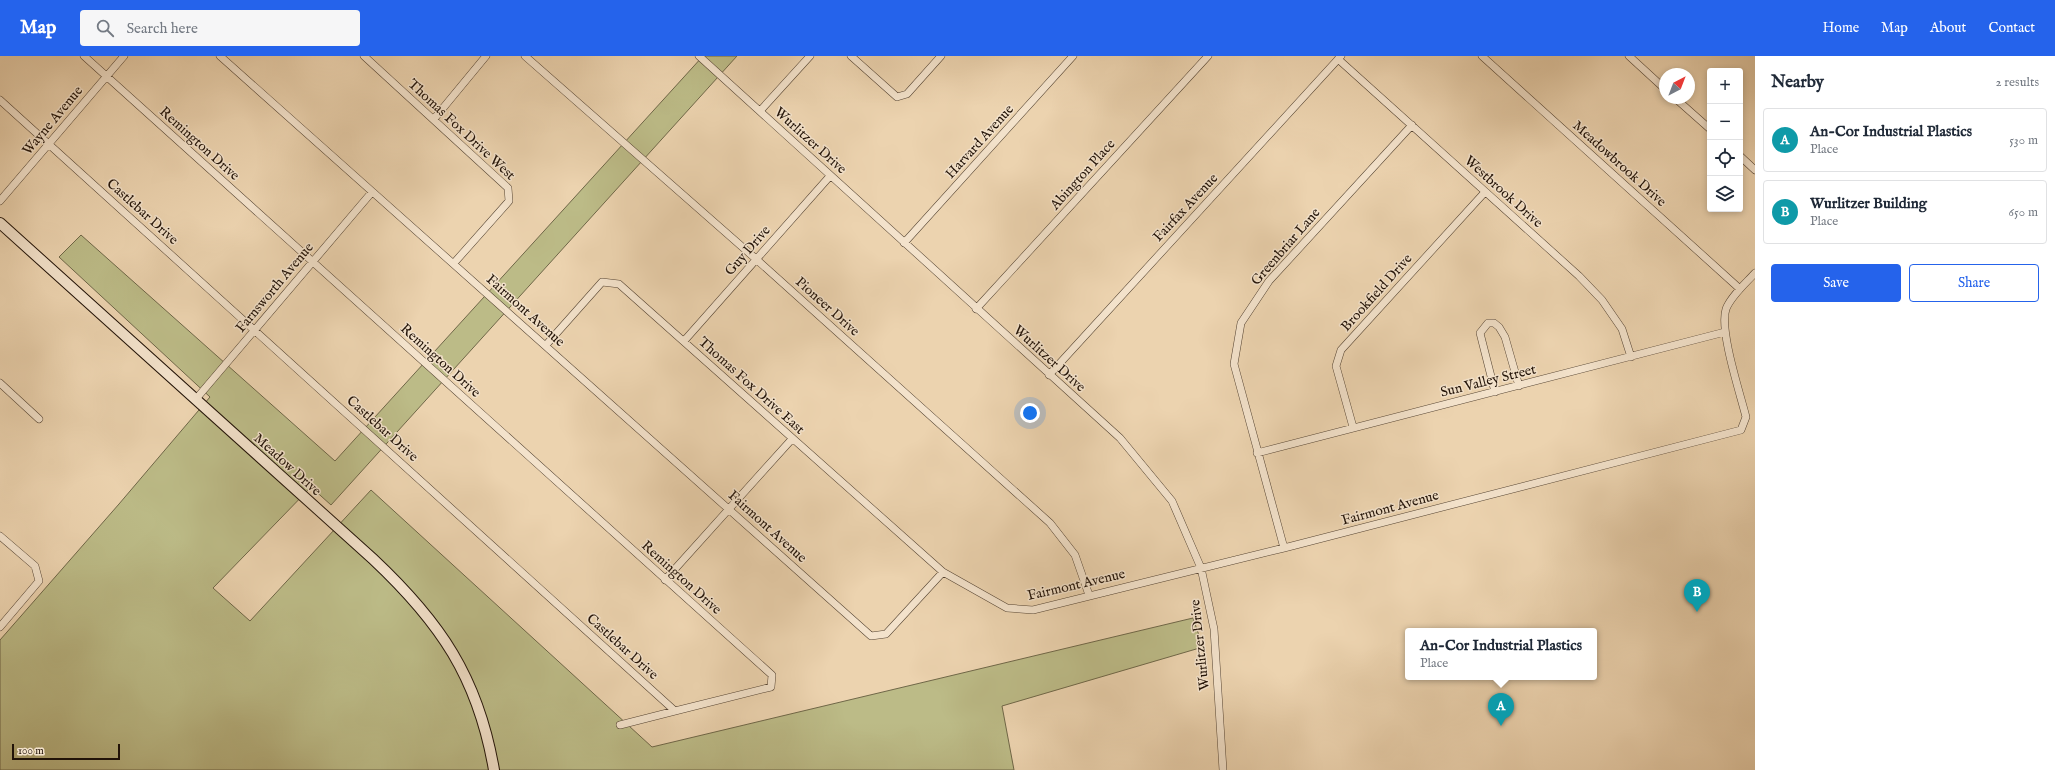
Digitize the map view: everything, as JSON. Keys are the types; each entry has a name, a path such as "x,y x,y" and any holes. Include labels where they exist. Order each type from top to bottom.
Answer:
{"street":[{"name":"Remington Drive","path":"84,56 772,675 770,687 675,711"},
{"name":"Wayne Avenue","path":"0,201 124,56"},
{"name":"Fairmont Avenue","path":"220,56 871,636 886,634 943,572 1007,608 1033,610 1284,548 1741,430 1746,417 1725,332 1726,309 1740,289 1755,273"},
{"name":"Thomas Fox Drive West","path":"364,56 508,188 509,201 454,263"},
{"path":"434,119 486,56"},
{"name":"Pioneer Drive","path":"525,56 756,259 1050,522 1075,555 1090,595"},
{"name":"Wurlitzer Drive","path":"699,56 976,309 1120,438 1172,502 1201,568 1214,629 1223,770"},
{"path":"760,111 810,56"},
{"path":"851,56 897,97 907,94 941,56"},
{"name":"Harvard Avenue","path":"904,243 1073,56"},
{"name":"Abington Place","path":"976,309 1208,56"},
{"name":"Meadowbrook Drive","path":"1482,56 1740,289"},
{"path":"1629,56 1659,83"},
{"name":"Westbrook Drive","path":"1340,58 1485,192 1579,276 1602,300 1622,329 1631,357"},
{"name":"Fairfax Avenue","path":"1049,375 1340,58"},
{"name":"Castlebar Drive","path":"0,100 255,329 675,711"},
{"path":"1683,104 1707,126"},
{"name":"Greenbriar Lane","path":"1284,548 1256,452 1234,364 1241,323 1269,280 1412,125"},
{"path":"1743,159 1755,170"},
{"name":"Guy Drive","path":"684,341 830,176"},
{"name":"Farnsworth Avenue","path":"196,399 372,192"},
{"name":"Brookfield Drive","path":"1353,427 1336,366 1341,350 1485,192"},
{"name":"Meadow Drive","path":"0,223 373,559 418,604 449,646 473,694 486,733 494,770"},
{"name":"Thomas Fox Drive East","path":"546,345 602,282 619,284 943,572"},
{"path":"1495,392 1480,333 1488,323 1494,323 1502,332 1518,386"},
{"name":"Sun Valley Street","path":"1256,452 1725,332"},
{"path":"0,383 39,419"},
{"path":"666,580 792,439"},
{"path":"0,536 35,566 39,581 0,627"},
{"path":"620,725 675,711"}],"shaded area":[{"path":"703,56 737,56 331,505 311,487 213,588 250,621 371,490 652,747 1193,618 1203,647 1002,706 1014,770 0,770 0,640 210,397 59,257 81,235 335,461"}],"place":[{"name":"Wurlitzer Building","path":"1697,612"},
{"name":"An-Cor Industrial Plastics","path":"1501,726"}]}
